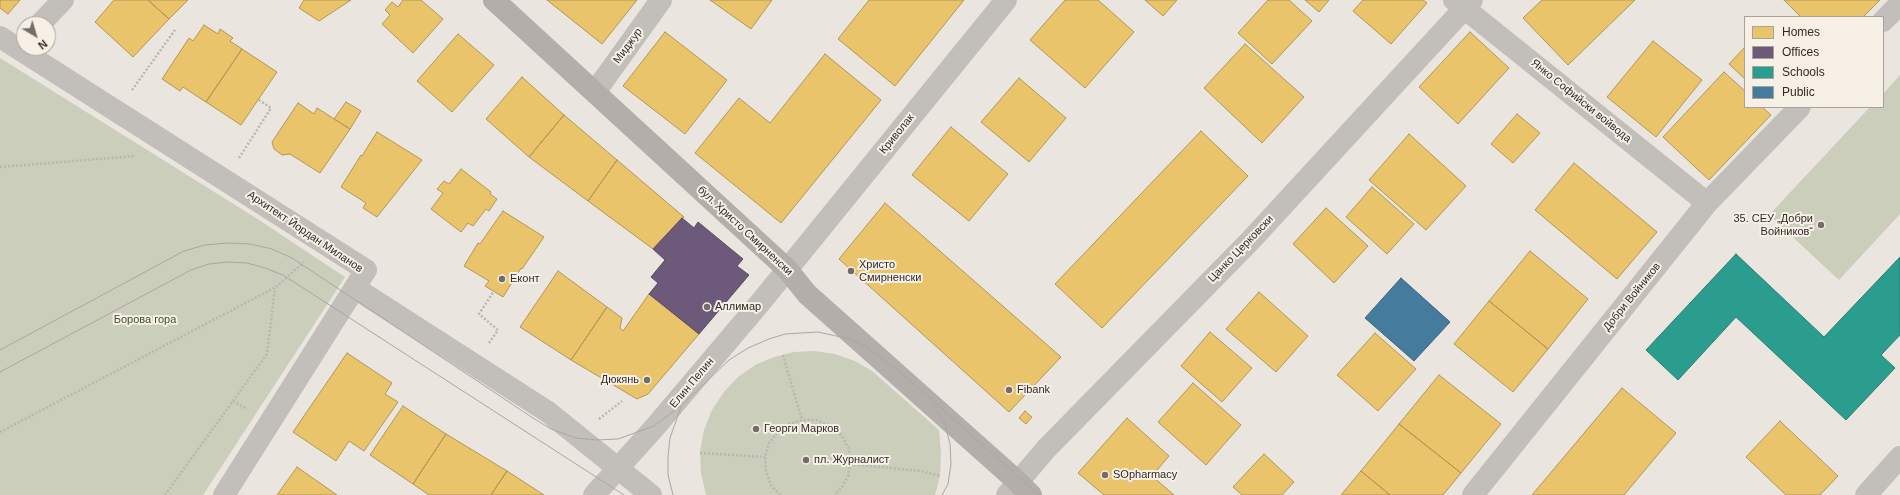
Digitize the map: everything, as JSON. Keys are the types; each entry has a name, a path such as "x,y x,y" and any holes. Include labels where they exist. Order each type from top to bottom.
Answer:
{"street":[{"path":"48,16 63,0"},
{"name":"бул. Христо Смирненски","path":"494,0 787,269 807,294 1019,491"},
{"name":"Миджур","path":"595,92 661,0"},
{"name":"Криволак","path":"787,269 1006,0"},
{"name":"Янко Софийски войвода","path":"1463,3 1707,202"},
{"name":"Цанко Церковски","path":"1019,491 1046,449 1250,241 1463,3"},
{"path":"1884,21 1900,4"},
{"name":"Архитект Йордан Миланов","path":"14,43 117,112 366,270 356,288 548,412 617,469"},
{"name":"Добри Войников","path":"1473,495 1707,202 1799,108"},
{"name":"Елин Пелин","path":"594,495 655,427 787,269"},
{"path":"224,495 356,288"},
{"path":"1866,495 1900,457"},
{"path":"617,469 651,495"}],"path":[{"path":"117,112 175,30"},
{"path":"248,146 271,108 259,100"},
{"path":"0,167 132,156"},
{"path":"0,432 276,287 283,281"},
{"path":"165,495 267,354 276,287"},
{"path":"474,365 498,330 479,314 494,291"},
{"path":"783,355 802,420"},
{"path":"780,495 771,485 766,472 765,457 769,443 778,432 789,424 802,420 817,420 831,426 842,436 849,449 850,464 848,476 842,488 835,495"},
{"path":"700,453 765,457"},
{"path":"850,464 921,472 940,476"}],"green space":[{"name":"Борова гора","path":"0,58 256,218 345,277 203,495 0,495"},
{"path":"1900,75 1900,214 1839,280 1769,215 1869,108 1884,108 1884,93"},
{"path":"814,351 835,354 855,361 872,371 939,430 941,453 940,476 935,495 706,495 701,473 700,451 704,430 712,410 724,392 738,377 755,365 774,357 794,352"}],"building: Homes":[{"path":"0,0 20,0 8,14 0,8"},
{"path":"114,0 148,0 169,19 133,57 95,22"},
{"path":"148,0 188,0 169,19"},
{"path":"304,0 351,0 319,21 299,8"},
{"path":"403,0 421,0 443,19 413,53 382,24 390,15 385,10 392,2 398,7"},
{"path":"547,0 637,0 602,44"},
{"path":"710,0 772,0 751,29"},
{"path":"869,0 964,0 895,86 838,39"},
{"path":"1065,0 1098,0 1134,32 1085,88 1030,40"},
{"path":"1145,0 1177,0 1163,16"},
{"path":"1268,0 1289,0 1312,21 1272,64 1238,33"},
{"path":"1305,0 1329,0 1319,12"},
{"path":"1363,0 1423,0 1427,3 1391,44 1353,11"},
{"path":"1542,0 1635,0 1568,65 1523,18"},
{"path":"1784,0 1880,0 1864,16 1800,16"},
{"path":"204,25 218,34 220,29 233,38 230,41 242,49 206,102 183,87 180,91 162,79 189,38 193,41"},
{"path":"665,32 727,80 685,134 623,86"},
{"path":"1470,32 1509,68 1458,124 1419,87"},
{"path":"458,34 494,65 452,112 417,81"},
{"path":"1653,41 1702,80 1656,137 1607,97"},
{"path":"1245,44 1304,97 1262,143 1204,88"},
{"path":"1744,48 1744,78 1729,64"},
{"path":"242,49 277,72 241,125 206,102"},
{"path":"825,54 881,100 781,223 695,153 739,98 770,123"},
{"path":"1724,72 1744,90 1744,108 1763,108 1771,115 1709,180 1663,137"},
{"path":"522,77 564,115 529,157 486,119"},
{"path":"1019,78 1066,118 1029,162 981,122"},
{"path":"346,102 361,111 350,129 334,119"},
{"path":"298,103 314,114 317,108 350,129 320,173 290,154 282,155 274,149 272,142"},
{"path":"1517,114 1540,133 1513,163 1491,144"},
{"path":"564,115 617,160 588,201 529,157"},
{"path":"951,127 1008,174 969,221 912,175"},
{"path":"1201,131 1248,176 1102,328 1055,284"},
{"path":"377,132 422,160 377,217 363,208 366,203 341,187"},
{"path":"1409,134 1466,186 1426,230 1369,180"},
{"path":"617,160 684,217 653,249 588,201"},
{"path":"1574,163 1657,232 1617,279 1535,210"},
{"path":"461,169 491,192 490,194 497,199 489,211 486,209 473,226 468,223 461,232 431,209 443,193 437,189 444,181 449,184"},
{"path":"1372,187 1414,224 1387,254 1346,217"},
{"path":"885,203 1061,357 1009,412 839,259"},
{"path":"1326,208 1368,246 1334,283 1293,244"},
{"path":"503,211 544,237 522,269 521,268 503,297 485,286 489,281 464,266 478,243 480,244"},
{"path":"1530,251 1588,299 1548,349 1489,301"},
{"path":"558,271 607,307 571,360 520,327"},
{"path":"1259,292 1308,336 1276,372 1226,329"},
{"path":"649,294 699,334 648,394 637,399 571,360 607,307 622,318 620,328 623,331"},
{"path":"1489,301 1548,349 1513,392 1454,344"},
{"path":"1210,332 1252,368 1222,402 1181,366"},
{"path":"1375,333 1416,369 1378,411 1337,375"},
{"path":"347,353 392,383 385,394 398,402 364,451 349,441 336,461 293,432"},
{"path":"1439,375 1501,424 1461,473 1399,424"},
{"path":"1193,383 1241,425 1206,465 1158,422"},
{"path":"1622,388 1676,433 1624,495 1532,495"},
{"path":"403,406 446,434 413,484 370,455"},
{"path":"1025,411 1032,417 1026,424 1019,418"},
{"path":"1127,418 1169,456 1152,476 1174,495 1104,495 1078,473"},
{"path":"1780,421 1838,476 1820,495 1786,495 1746,457"},
{"path":"1399,424 1461,473 1443,495 1390,495 1361,471"},
{"path":"446,434 507,471 491,495 429,495 413,484"},
{"path":"1264,454 1294,482 1282,495 1242,495 1233,487"},
{"path":"297,467 337,495 277,495"},
{"path":"507,471 544,495 491,495"},
{"path":"1361,471 1390,495 1341,495"}],"building: Offices":[{"path":"682,218 694,228 698,222 743,259 737,266 749,275 699,334 649,294 658,283 651,277 665,260 653,249"}],"building: Schools":[{"path":"1736,254 1824,337 1900,257 1900,335 1881,355 1895,368 1846,420 1736,317 1678,380 1646,350"}],"building: Public":[{"path":"1401,278 1450,322 1414,361 1365,318"}],"tram line":[{"path":"0,350 184,251 205,245 228,243 250,244 272,249 292,258 533,418 551,429 576,438 597,440 618,439 654,426 682,405 729,360 748,348 769,339 785,334 818,332 850,339 865,346 905,376 1039,495"},
{"path":"0,372 191,270 209,264 228,262 247,263 283,275 624,495"},
{"path":"933,405 945,424 950,444 951,464 948,484 942,495"},
{"path":"673,495 668,475 668,456 670,438 681,407"}],"place":[{"name":"35. СЕУ „Добри Войников“","path":"1821,225"},
{"name":"Христо Смирненски","path":"851,271"},
{"name":"Еконт","path":"502,279"},
{"name":"Аллимар","path":"707,307"},
{"name":"Дюкянь","path":"647,380"},
{"name":"Fibank","path":"1009,390"},
{"name":"Георги Марков","path":"756,429"},
{"name":"пл. Журналист","path":"806,460"},
{"name":"SOpharmacy","path":"1105,475"}]}
